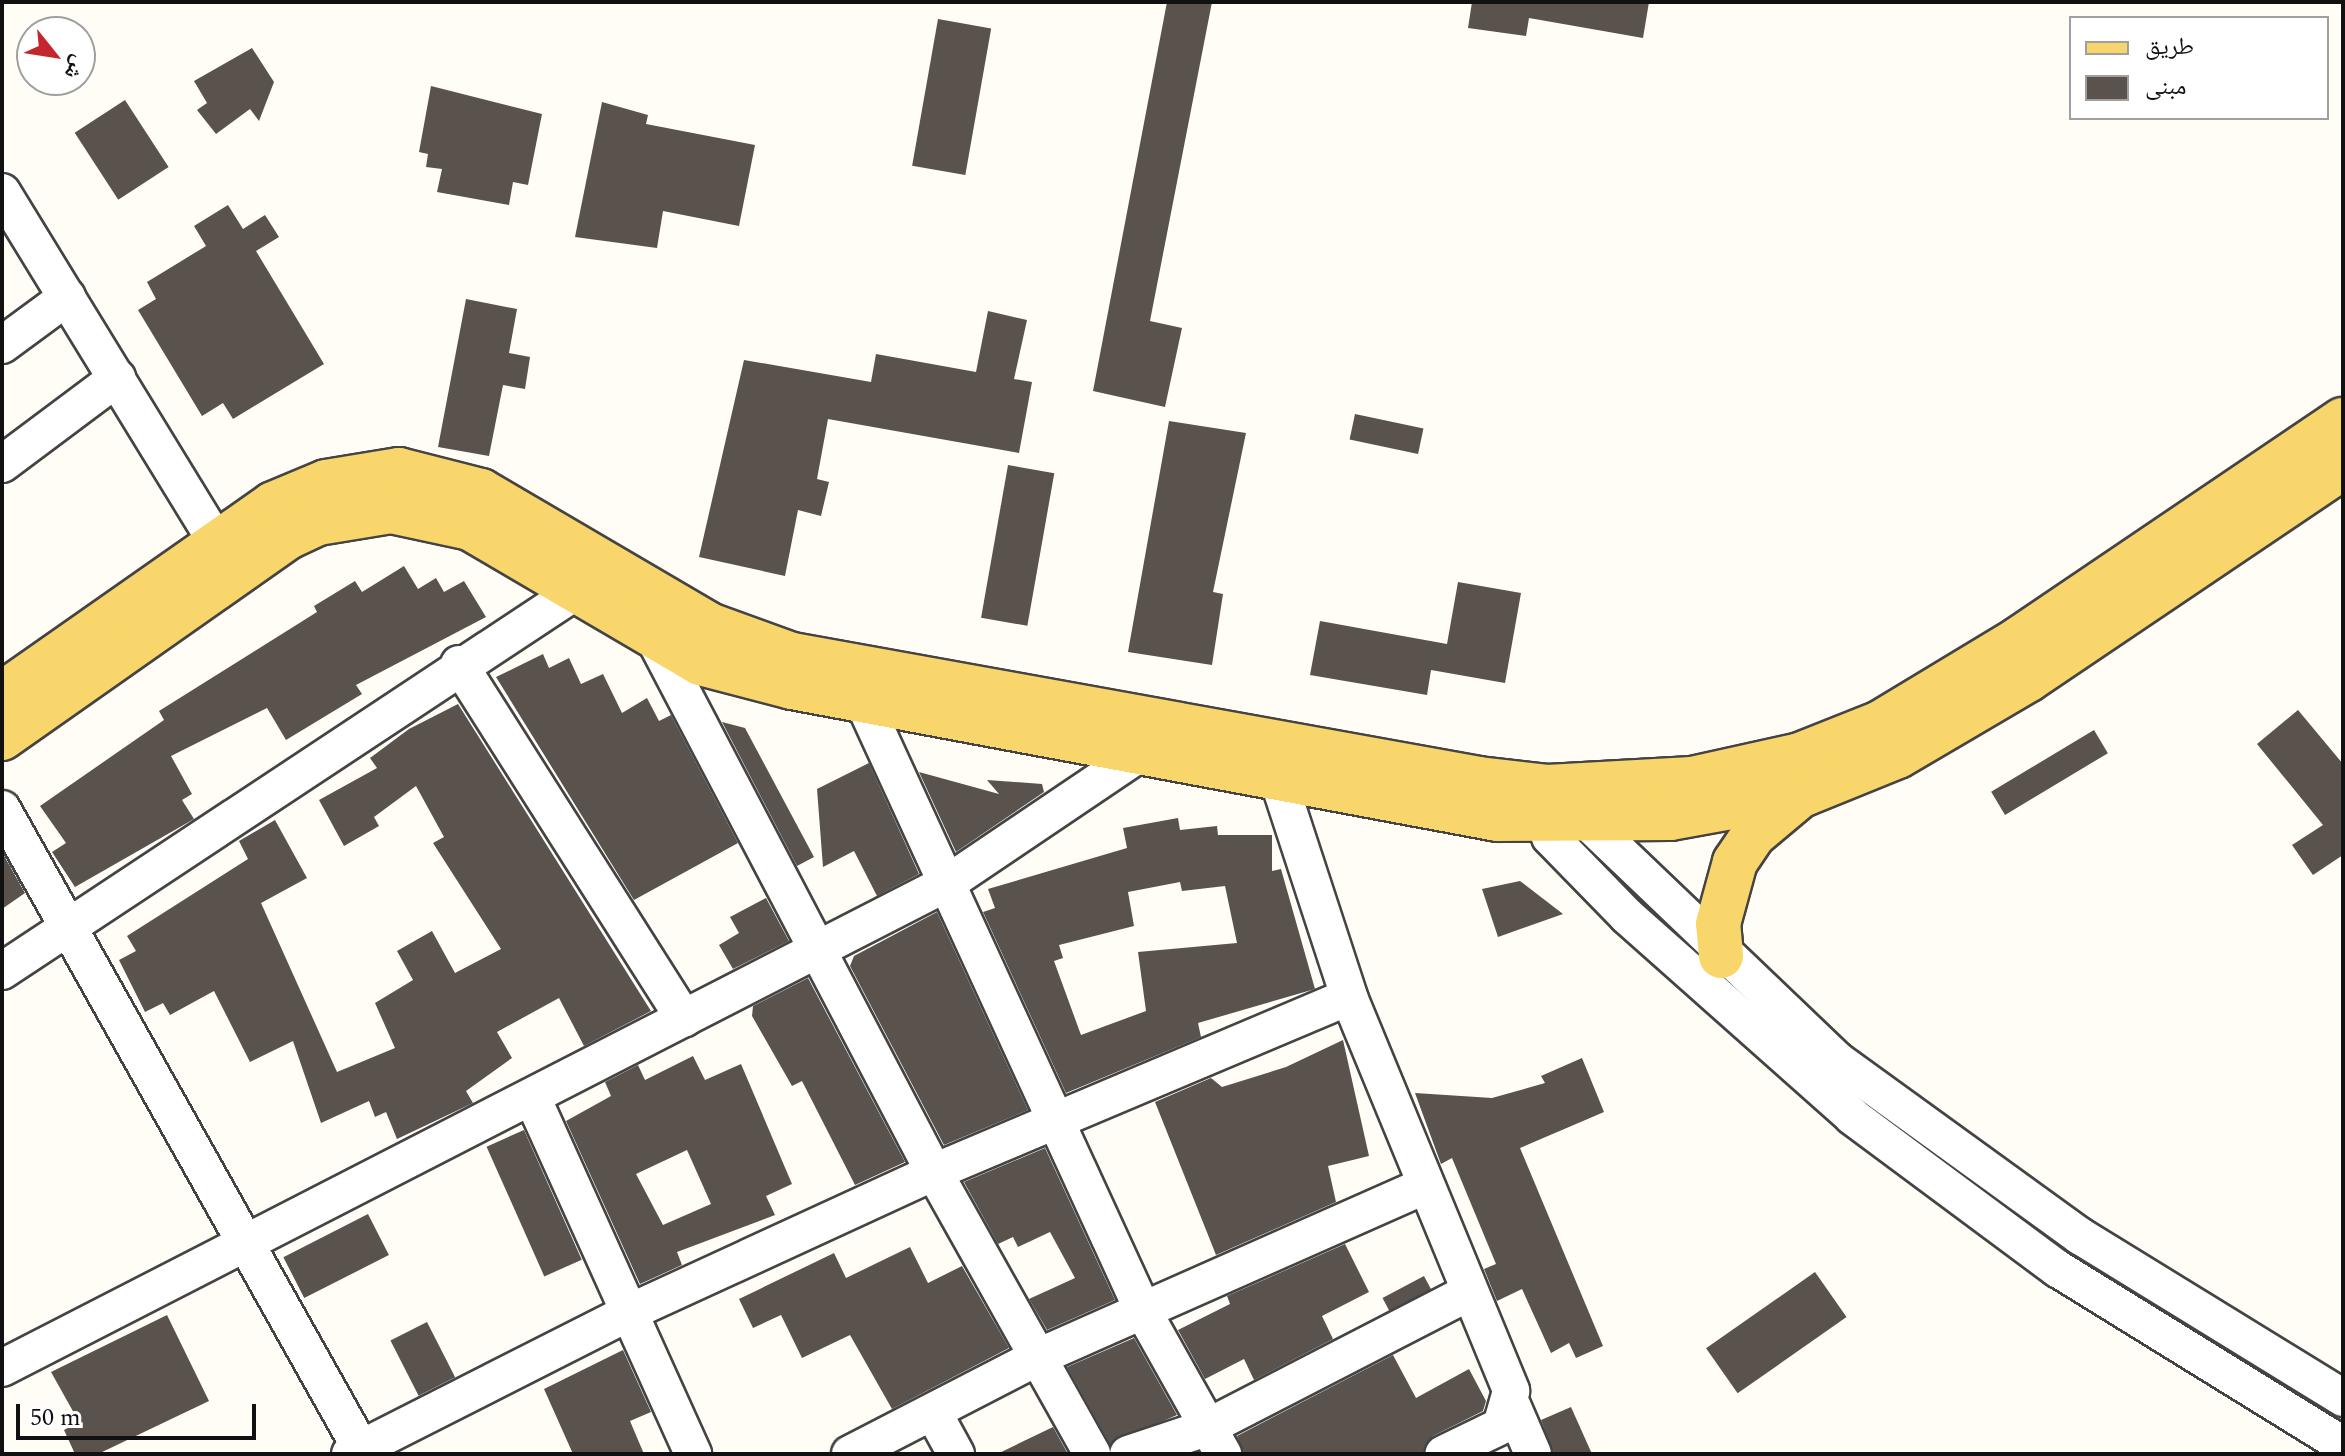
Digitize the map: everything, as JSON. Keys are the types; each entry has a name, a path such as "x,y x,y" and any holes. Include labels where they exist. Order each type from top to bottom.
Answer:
{"main road":[{"path":"2,694 225,557 318,523 391,511 470,528 655,640 724,670 863,701 1143,751 1226,747 1276,773 1541,799 1729,774 1880,723 2019,639 2343,420"},
{"path":"2,738 225,557 326,482 376,470 439,475 528,515 636,586 757,646 1226,747 1541,799 1587,823 1723,812 1804,794 1953,726 2343,467"},
{"path":"1721,956 1718,924 1735,862 1753,835 1804,794"}],"street":[{"path":"2,192 225,557"},
{"path":"2,345 67,297"},
{"path":"2,464 117,378"},
{"path":"2,971 70,922 459,664 575,592"},
{"path":"655,640 934,1172 1092,1454"},
{"path":"459,664 684,1019"},
{"path":"863,701 1059,1119 1144,1313 1215,1441"},
{"path":"2,1368 949,882 1143,751"},
{"path":"1276,773 1349,997 1533,1454"},
{"path":"1541,799 1654,941 1955,1197 2343,1445"},
{"path":"2,809 70,922 248,1243 358,1452 630,1312 934,1172 1349,997"},
{"path":"1587,823 1721,956 1838,1061 1994,1178 2343,1398"},
{"path":"532,1097 693,1454"},
{"path":"850,1454 1038,1357 1144,1313 1284,1243 1426,1185"},
{"path":"1128,1454 1215,1441 1468,1293"},
{"path":"1443,1454 1501,1426 1512,1405"},
{"path":"933,1412 956,1454"}],"building":[{"path":"1167,2 1212,2 1150,321 1182,328 1165,407 1093,391"},
{"path":"1472,2 1649,2 1643,38 1529,18 1526,36 1468,28"},
{"path":"938,19 991,28 965,175 912,166"},
{"path":"252,48 274,82 259,121 250,109 216,134 197,110 207,103 194,81"},
{"path":"431,86 542,114 528,185 513,182 509,205 437,192 442,169 426,167 428,154 419,152"},
{"path":"125,100 169,167 118,200 75,133"},
{"path":"602,102 648,115 646,124 755,145 739,226 663,211 657,248 575,237"},
{"path":"228,205 243,229 265,215 279,237 256,251 324,364 233,419 223,403 202,416 138,310 156,299 147,282 206,246 194,226"},
{"path":"466,299 517,309 509,353 530,357 525,389 503,385 489,456 438,447"},
{"path":"988,311 1027,320 1014,379 1032,382 1019,453 828,419 817,479 829,482 821,516 798,510 785,576 699,557 744,360 871,382 876,354 976,372"},
{"path":"1355,414 1423,429 1418,454 1350,439"},
{"path":"1169,421 1246,433 1213,592 1223,594 1212,665 1128,652"},
{"path":"1008,465 1054,473 1027,626 981,618"},
{"path":"404,566 418,589 436,578 444,592 464,581 486,617 356,685 362,694 286,740 267,708 171,756 192,794 182,800 194,819 75,887 52,852 66,843 40,806 164,720 159,711 317,612 314,606 355,581 362,592"},
{"path":"1458,582 1521,593 1505,683 1431,670 1427,695 1310,675 1320,621 1447,644"},
{"path":"543,654 549,668 569,658 581,684 603,674 622,713 647,698 659,721 671,715 738,843 634,900 496,677"},
{"path":"458,704 651,1011 584,1046 559,998 497,1032 512,1058 466,1091 473,1103 397,1139 386,1112 375,1117 369,1101 321,1123 293,1041 250,1062 214,991 170,1015 163,1003 145,1012 119,960 136,951 127,936 248,859 239,841 275,820 307,878 261,903 337,1072 395,1048 375,1003 413,980 397,951 432,931 455,973 501,949 433,843 444,837 416,786 374,817 379,826 344,846 319,800 377,768 370,758 409,729"},
{"path":"2298,710 2343,764 2343,855 2313,875 2292,845 2323,825 2257,744"},
{"path":"722,722 745,728 814,857 797,866"},
{"path":"2094,730 2108,753 2005,815 1991,792"},
{"path":"869,763 919,874 877,896 854,851 823,867 817,789"},
{"path":"919,772 999,794 987,780 1042,784 1044,792 956,852"},
{"path":"1178,818 1180,830 1217,826 1218,835 1272,835 1272,871 1281,869 1315,989 1198,1023 1201,1037 1066,1093 983,912 995,908 988,889 1127,848 1123,828","holes":["1180,882 1182,891 1225,886 1237,943 1138,952 1146,1011 1081,1035 1054,961 1063,958 1059,945 1134,926 1128,892"]},
{"path":"2,852 25,893 2,909"},
{"path":"1520,881 1563,914 1498,937 1482,889"},
{"path":"766,898 789,941 733,969 719,945 739,933 730,917"},
{"path":"937,912 1028,1110 944,1145 850,966 854,956"},
{"path":"808,978 905,1162 855,1185 802,1081 792,1086 752,1016 753,1006"},
{"path":"1343,1040 1369,1156 1328,1166 1336,1202 1216,1255 1155,1102 1211,1078 1222,1087 1286,1067"},
{"path":"693,1056 705,1080 741,1064 792,1184 766,1196 775,1215 677,1252 682,1265 640,1284 566,1121 611,1096 605,1082 638,1065 645,1080","holes":["687,1150 711,1204 663,1225 636,1174"]},
{"path":"1582,1058 1604,1112 1520,1148 1603,1346 1576,1358 1569,1343 1551,1353 1522,1289 1497,1301 1484,1269 1496,1264 1452,1158 1441,1164 1415,1093 1492,1098 1545,1083 1541,1076"},
{"path":"524,1130 582,1260 544,1276 487,1147"},
{"path":"1045,1148 1115,1300 1047,1330 1029,1299 1075,1278 1050,1232 1018,1247 1013,1237 998,1244 964,1182"},
{"path":"368,1214 389,1255 304,1298 283,1257"},
{"path":"1345,1244 1369,1292 1322,1316 1333,1339 1254,1380 1244,1359 1205,1379 1178,1330 1230,1304 1227,1296"},
{"path":"910,1247 928,1283 962,1266 1009,1348 892,1409 850,1335 802,1358 781,1315 753,1328 739,1299 834,1253 846,1278"},
{"path":"1815,1272 1847,1317 1738,1393 1706,1348"},
{"path":"1424,1276 1431,1289 1390,1311 1383,1298"},
{"path":"167,1315 209,1401 98,1454 75,1454 64,1430 79,1422 51,1372"},
{"path":"427,1322 455,1377 419,1396 390,1341"},
{"path":"1134,1338 1177,1415 1110,1444 1067,1367"},
{"path":"623,1350 651,1412 630,1421 644,1454 573,1454 544,1389"},
{"path":"1393,1355 1416,1398 1469,1369 1486,1401 1483,1411 1433,1436 1422,1454 1244,1454 1237,1436"},
{"path":"1571,1407 1592,1454 1554,1454 1541,1420"},
{"path":"1053,1427 1068,1454 997,1454"}]}
